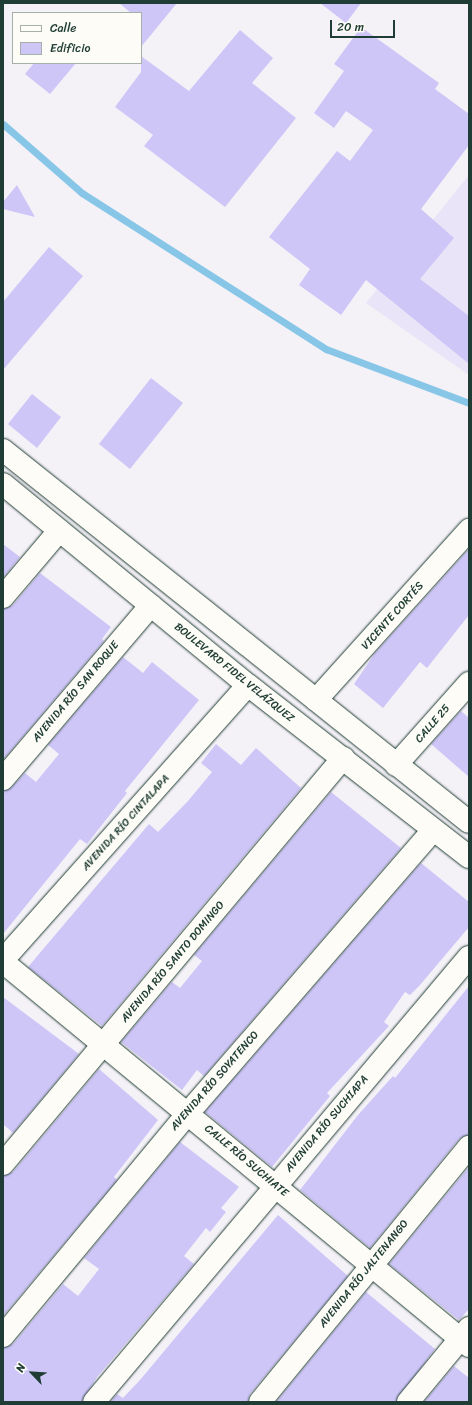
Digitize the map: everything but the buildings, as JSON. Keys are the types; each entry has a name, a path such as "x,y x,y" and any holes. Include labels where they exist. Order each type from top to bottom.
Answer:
{"street":[{"path":"3,450 469,822"},
{"name":"BOULEVARD FIDEL VELÁZQUEZ","path":"3,484 248,685 469,857"},
{"path":"3,597 59,530"},
{"name":"VICENTE CORTÉS","path":"316,700 469,530"},
{"name":"AVENIDA RÍO SAN ROQUE","path":"3,779 151,606"},
{"name":"CALLE 25","path":"396,765 469,683"},
{"name":"AVENIDA RÍO CINTALAPA","path":"3,961 248,685"},
{"name":"AVENIDA RÍO SANTO DOMINGO","path":"3,1164 343,758"},
{"name":"AVENIDA RÍO SOYATENCO","path":"3,1336 188,1112 433,830"},
{"name":"AVENIDA RÍO SUCHIAPA","path":"94,1402 274,1185 469,957"},
{"name":"CALLE RÍO SUCHIATE","path":"3,961 188,1112 370,1266 466,1338"},
{"name":"AVENIDA RÍO JALTENANGO","path":"260,1402 469,1147"},
{"path":"408,1402 466,1338"}],"shaded area":[{"path":"469,175 469,375 366,303"}],"waterway":[{"path":"3,124 82,193 326,349 469,403"}]}
